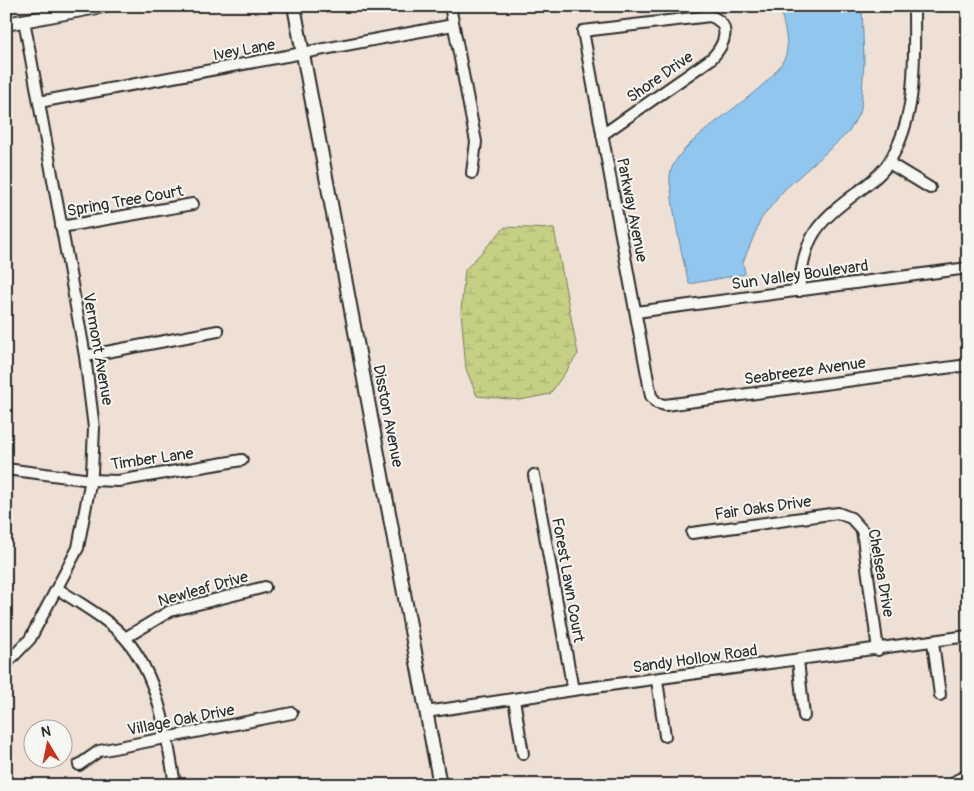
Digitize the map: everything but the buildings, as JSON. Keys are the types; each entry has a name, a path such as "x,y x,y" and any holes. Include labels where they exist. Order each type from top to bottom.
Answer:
{"street":[{"path":"6,24 101,6"},
{"name":"Disston Avenue","path":"294,6 440,785"},
{"path":"450,6 476,142 472,173"},
{"path":"799,291 807,247 822,221 873,180 889,163 902,135 909,116 914,52 914,6"},
{"name":"Parkway Avenue","path":"651,396 583,31 710,16 719,19 723,23 724,35"},
{"name":"Vermont Avenue","path":"6,664 30,639 78,548 91,480 94,420 85,356 24,20"},
{"name":"Ivey Lane","path":"39,102 453,25"},
{"name":"Shore Drive","path":"602,135 711,59 720,48 724,35"},
{"path":"889,163 930,188"},
{"name":"Spring Tree Court","path":"61,227 194,204"},
{"name":"Sun Valley Boulevard","path":"636,312 968,268"},
{"path":"85,356 218,331"},
{"name":"Seabreeze Avenue","path":"651,396 657,403 665,405 968,365"},
{"name":"Timber Lane","path":"6,469 91,480 132,480 242,460"},
{"name":"Forest Lawn Court","path":"534,475 573,690"},
{"name":"Fair Oaks Drive","path":"692,533 838,513"},
{"name":"Chelsea Drive","path":"838,513 851,518 862,530 878,650"},
{"name":"Newleaf Drive","path":"125,638 170,612 265,587"},
{"path":"58,589 109,624 125,638 139,658 150,683 167,738 175,785"},
{"name":"Sandy Hollow Road","path":"426,712 968,636"},
{"path":"933,642 940,695"},
{"path":"798,660 804,716"},
{"path":"656,680 665,736"},
{"path":"514,699 523,754"},
{"name":"Village Oak Drive","path":"79,765 100,751 292,714"}],"green space":[{"path":"505,227 554,229 578,354 550,394 520,400 477,396 466,369 461,311 465,270"}],"water":[{"path":"780,6 862,6 864,62 861,109 849,132 784,190 761,219 743,262 745,274 689,284 675,221 670,176 676,160 690,144 751,95 769,79 782,63 787,47"}]}
